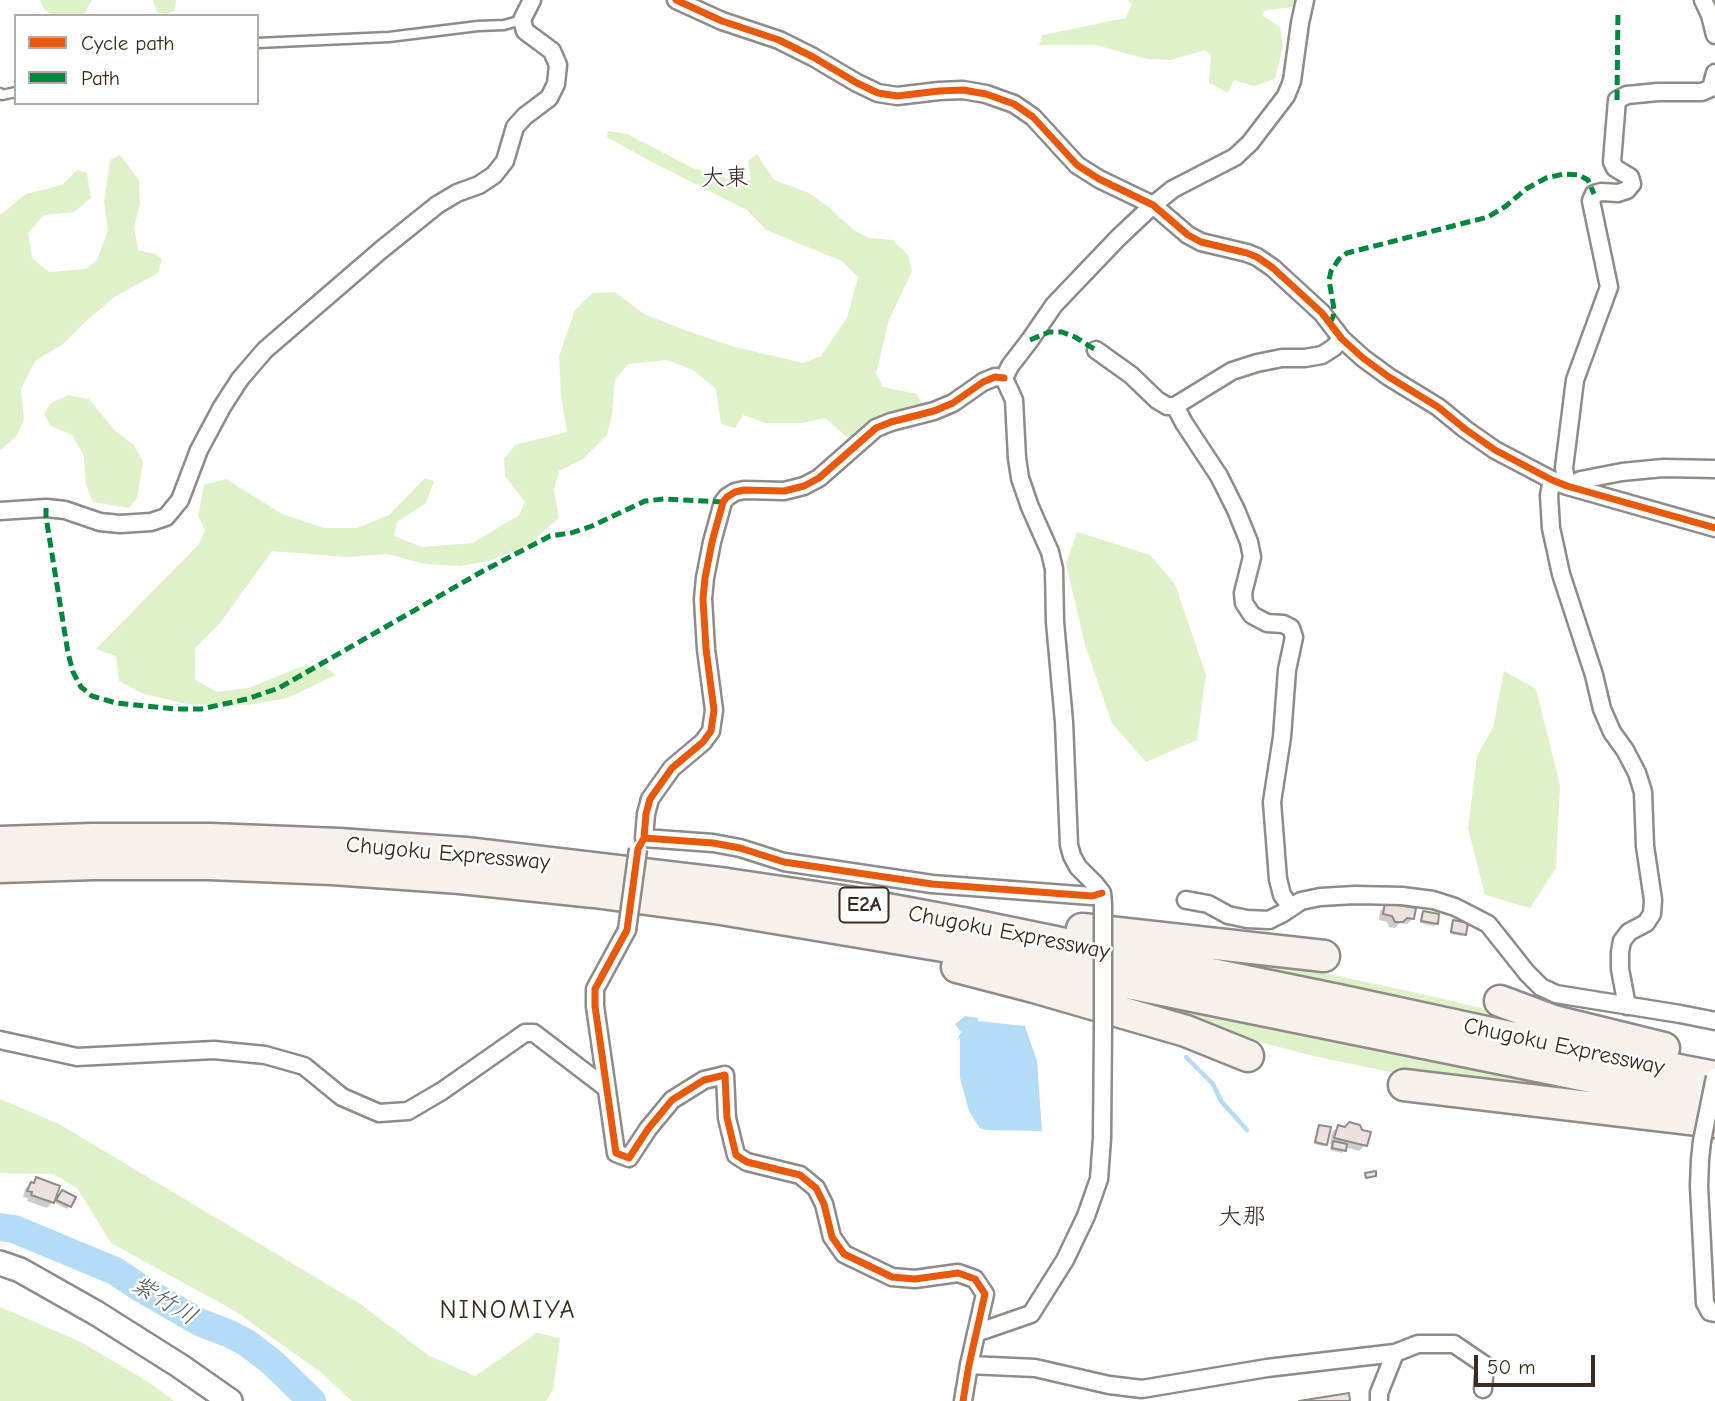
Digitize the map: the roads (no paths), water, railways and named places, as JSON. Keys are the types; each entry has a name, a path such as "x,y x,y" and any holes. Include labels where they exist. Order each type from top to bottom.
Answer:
{"highway":[{"name":"Chugoku Expressway","path":"0,842 211,839 339,844 466,853 727,884 849,902 1087,947 1540,1043 1715,1077"},
{"name":"Chugoku Expressway","path":"0,867 209,864 332,869 460,878 594,892 756,914 988,954 1715,1102"},
{"path":"849,902 1324,956"},
{"path":"756,914 809,937 965,969 1092,1003 1186,1031 1248,1056"},
{"path":"1500,1001 1554,1021 1715,1059"},
{"path":"1404,1085 1709,1131"}],"main road":[{"path":"0,1263 20,1270 96,1313 230,1401"}],"street":[{"path":"0,511 65,510 100,522 120,524 151,522 166,517 180,500 199,450 222,407 240,379 265,350 437,205 494,176 505,161 515,127 549,98 556,84 558,65 552,51 525,31 522,20 532,0"},
{"path":"676,0 722,21 779,40 878,93 897,96 963,90 986,94 1014,104 1033,117 1077,165 1099,179 1153,205 1188,235 1201,242 1247,253 1265,262 1322,313 1342,339 1363,358 1388,377 1438,407 1495,450 1559,483 1715,528"},
{"path":"1004,377 1054,305 1118,238 1173,189 1235,157 1250,144 1286,96 1292,81 1306,0"},
{"path":"1703,0 1715,35"},
{"path":"1627,1006 1620,969 1619,952 1622,941 1629,932 1646,923 1652,915 1653,900 1644,846 1643,792 1637,773 1612,732 1602,709 1594,675 1561,574 1551,528 1549,495 1559,483 1564,468 1576,380 1609,287 1591,201 1594,194 1618,193 1628,190 1632,184 1630,177 1615,168 1612,162 1617,100 1637,94 1702,92 1711,88 1715,73"},
{"path":"1096,350 1167,406 1175,405 1232,371 1282,358 1322,355 1342,339"},
{"path":"963,1401 985,1294 975,1279 958,1273 915,1279 892,1277 844,1254 832,1237 824,1204 816,1188 800,1175 747,1162 736,1156 727,1118 725,1075 704,1080 672,1100 629,1158 616,1153 595,1006 596,989 627,930 650,799 672,768 703,742 711,730 714,710 703,599 712,542 723,502 735,492 744,489 783,491 804,486 819,478 876,428 934,411 953,403 984,382 995,377 1004,377"},
{"path":"976,1333 1031,1314 1065,1260 1086,1216 1098,1179 1102,1138 1102,899 1096,884 1078,867 1069,845 1054,569 1051,552 1020,478 1014,400 1004,377"},
{"path":"1175,405 1219,477 1249,542 1252,558 1243,593 1244,603 1251,615 1267,623 1283,624 1291,628 1294,637 1287,670 1282,737 1272,802 1278,879 1282,895 1291,907"},
{"path":"1559,483 1650,469 1715,469"},
{"path":"641,843 713,843 740,848 784,862 932,884 1092,896 1102,899"},
{"path":"1186,900 1208,904 1228,915 1269,920 1301,901 1320,897 1402,896 1433,900 1488,923 1527,973 1541,987 1556,994 1715,1021"},
{"path":"0,1040 78,1057 214,1051 265,1055 304,1066 342,1097 379,1113 408,1111 442,1091 525,1033 534,1033 606,1088"},
{"path":"1715,1077 1709,1131 1700,1160 1699,1186 1705,1303 1710,1312 1715,1313"},
{"path":"969,1365 1035,1368 1109,1385 1142,1389 1267,1368 1395,1353 1418,1344 1454,1344 1485,1365 1483,1389"},
{"path":"1379,1401 1379,1393 1395,1353"}],"lane":[{"path":"259,43 389,37 504,25 522,20"}],"water":[{"path":"965,1016 978,1018 978,1021 1025,1026 1037,1061 1042,1131 986,1130 980,1128 975,1121 969,1111 960,1078 960,1038 957,1040 961,1032 955,1024"}],"waterway":[{"path":"1186,1057 1213,1084 1221,1101 1247,1130"},
{"name":"紫竹川","path":"0,1227 14,1229 115,1271 199,1322 247,1343 273,1363 312,1401"}],"district":[{"name":"大東","path":"725,178"},
{"name":"大那","path":"1242,1217"},
{"name":"NINOMIYA","path":"508,1311"}]}
